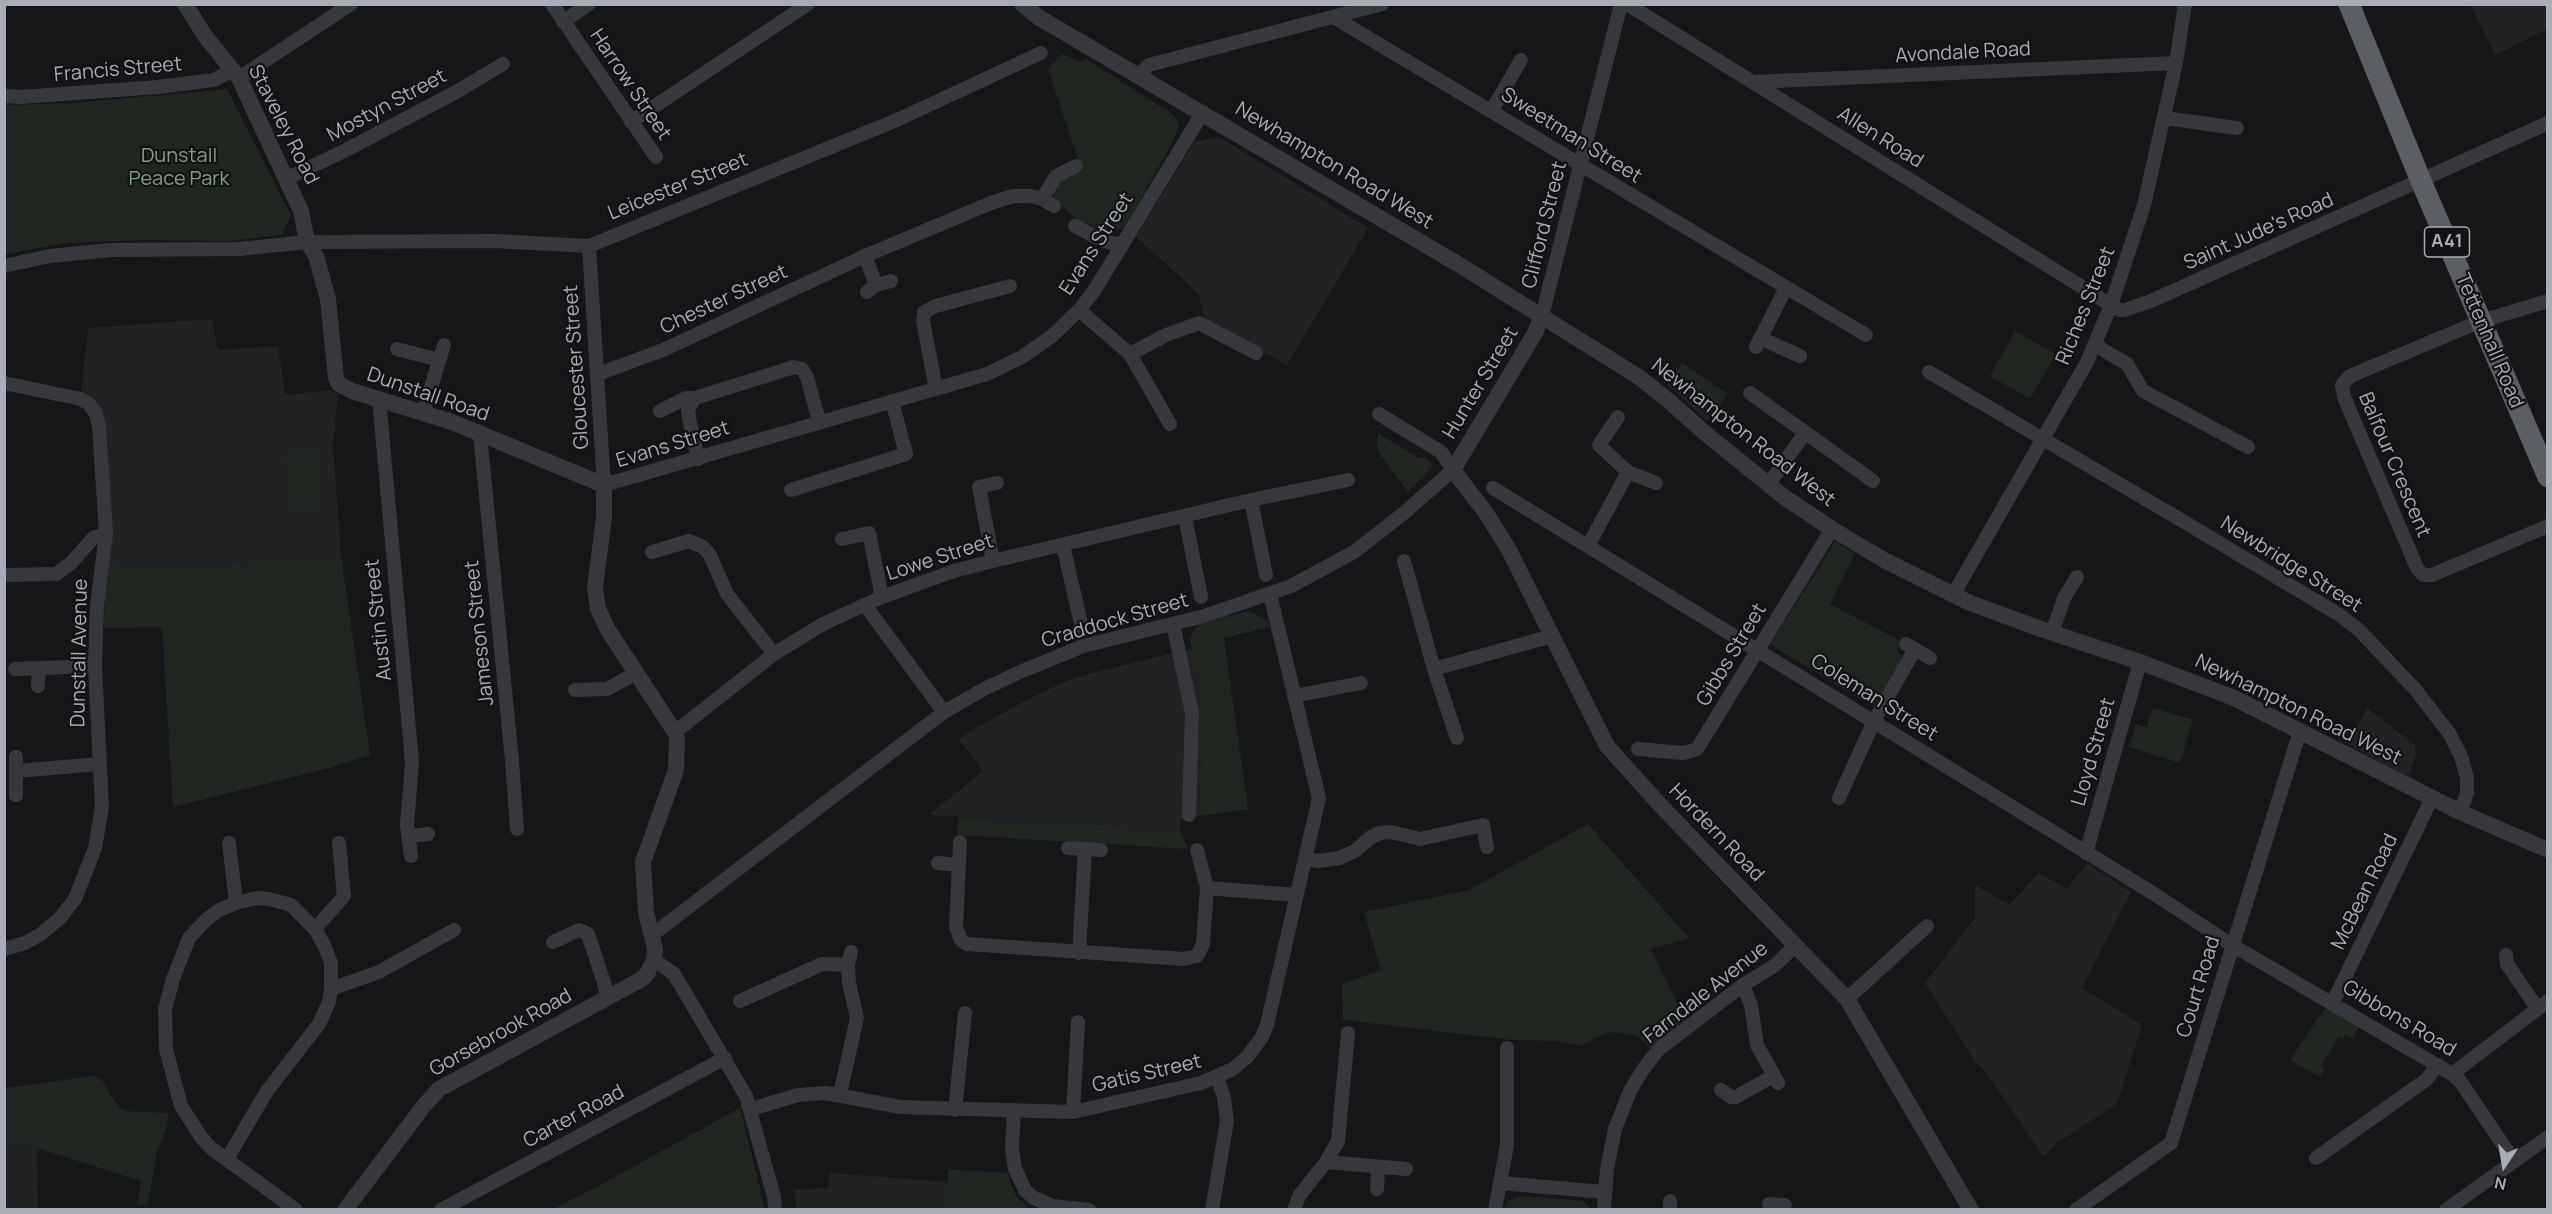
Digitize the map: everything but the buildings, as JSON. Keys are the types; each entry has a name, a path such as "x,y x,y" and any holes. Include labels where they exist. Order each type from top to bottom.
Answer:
{"highway":[{"name":"Tettenhall Road","path":"2349,4 2421,181 2547,477"}],"street":[{"name":"Staveley Road","path":"185,4 205,36 236,74 288,178 301,211 307,242"},
{"name":"Francis Street","path":"4,96 21,97 158,87 214,80 236,74 351,4"},
{"name":"Harrow Street","path":"552,4 656,157"},
{"path":"563,22 590,4"},
{"path":"631,122 808,4"},
{"name":"Newhampton Road West","path":"1022,4 1042,11 1139,75 1542,316 1639,377 1768,485 1832,529 1884,560 1953,595 2234,698 2460,813 2547,850"},
{"path":"1139,75 1149,65 1382,4"},
{"name":"Clifford Street","path":"1542,316 1621,4"},
{"name":"Allen Road","path":"1628,4 2111,305"},
{"name":"Riches Street","path":"1953,595 2095,345 2111,305 2144,205 2176,63 2185,4"},
{"name":"Sweetman Street","path":"1335,18 1866,335"},
{"name":"Leicester Street","path":"307,242 494,241 588,246 897,120 1041,53"},
{"path":"1492,110 1521,60"},
{"name":"Avondale Road","path":"1752,82 2176,63"},
{"name":"Mostyn Street","path":"288,178 458,91 503,64"},
{"name":"Evans Street","path":"604,485 987,374 1022,357 1052,336 1079,310 1094,291 1203,112"},
{"path":"2164,118 2237,128"},
{"name":"Saint Jude's Road","path":"2111,305 2125,310 2151,301 2547,123"},
{"name":"Chester Street","path":"598,374 663,350 865,256 991,203 1014,196 1048,202 1056,176 1076,166"},
{"path":"1075,226 1103,241 1122,245"},
{"path":"4,266 50,256 111,250 239,249 307,242"},
{"name":"Dunstall Road","path":"307,242 316,256 328,299 336,378 339,384 480,434 604,485"},
{"name":"Gloucester Street","path":"588,246 604,485"},
{"path":"865,256 872,288 891,281"},
{"path":"936,389 923,321 924,312 936,306 1010,286"},
{"path":"1786,288 1758,343 1800,356"},
{"path":"2481,321 2547,301"},
{"path":"1079,310 1130,354 1170,424"},
{"name":"Hunter Street","path":"1453,470 1535,333 1542,316"},
{"name":"Balfour Crescent","path":"2481,321 2350,376 2342,385 2344,397 2417,568 2423,575 2432,575 2547,526"},
{"path":"1130,354 1166,335 1199,323 1256,353"},
{"path":"423,413 444,345"},
{"path":"2095,345 2127,364 2143,391 2248,447"},
{"path":"397,349 439,360"},
{"path":"660,411 686,398 695,398 794,367 802,369 807,377 819,421"},
{"path":"1929,372 2043,438"},
{"name":"Dunstall Avenue","path":"4,383 81,399 89,404 96,414 99,426 106,534 97,606 95,666 101,822 95,848 75,899 60,918 40,934 4,949"},
{"path":"1750,393 1873,481"},
{"path":"695,398 688,409 698,459"},
{"name":"Austin Street","path":"379,399 412,762 407,825 411,856"},
{"path":"791,490 906,454 892,401"},
{"path":"1379,414 1441,452 1453,470"},
{"path":"1618,417 1599,445 1628,472 1656,483"},
{"path":"1768,485 1805,433"},
{"name":"Jameson Street","path":"480,434 517,829"},
{"name":"Newbridge Street","path":"2043,438 2338,614 2358,629 2415,689 2449,733 2467,778 2467,793 2460,813"},
{"name":"Craddock Street","path":"652,935 944,712 1011,676 1083,646 1173,624 1291,586 1354,552 1404,513 1453,470"},
{"name":"Hordern Road","path":"1453,470 1497,530 1614,755 1847,999 1971,1209"},
{"path":"1588,546 1628,472"},
{"name":"Lowe Street","path":"675,732 774,654 823,624 882,597 954,571 993,561 1185,517 1333,478 1348,480"},
{"path":"993,561 979,487 997,483"},
{"path":"604,485 605,505 596,573 596,597 608,630 675,732 678,745 676,770 643,862 644,895 655,949 654,960 674,974 725,1058 752,1109 775,1209"},
{"name":"Coleman Street","path":"1493,488 2151,892 2232,945"},
{"path":"1251,500 1266,575"},
{"path":"1185,517 1200,597"},
{"name":"Gibbs Street","path":"1638,749 1683,753 1697,749 1832,529"},
{"path":"842,539 869,533 882,597"},
{"path":"8,571 56,574 71,563 93,538 106,534"},
{"path":"652,552 689,541 703,546 710,555 727,594 774,654"},
{"path":"1062,545 1082,628"},
{"path":"1404,561 1434,669 1457,738"},
{"path":"2052,633 2064,598 2077,577"},
{"name":"Gatis Street","path":"752,1109 798,1095 840,1094 900,1107 1072,1112 1148,1096 1217,1077 1233,1069 1247,1057 1262,1037 1319,798 1270,594"},
{"path":"865,605 944,712"},
{"path":"1173,624 1192,713 1189,815"},
{"path":"1434,669 1552,636"},
{"path":"1839,798 1911,646 1930,658"},
{"name":"Lloyd Street","path":"2086,853 2140,662"},
{"path":"15,669 95,666"},
{"path":"38,687 39,669"},
{"path":"575,690 607,688 635,674"},
{"path":"1294,696 1361,683"},
{"name":"Court Road","path":"2076,1209 2171,1143 2300,731"},
{"path":"16,757 16,795"},
{"path":"17,771 99,764"},
{"name":"McBean Road","path":"2333,1002 2432,798"},
{"path":"1306,859 1318,861 1339,858 1355,851 1371,837 1380,833 1390,832 1420,839 1483,825 1487,847"},
{"path":"409,836 428,834"},
{"path":"960,842 956,927 961,940 976,947 1184,959 1197,956 1203,944 1207,888 1197,849"},
{"path":"229,843 236,903"},
{"path":"315,929 344,896 339,843"},
{"path":"1068,848 1101,850"},
{"path":"1078,953 1085,849"},
{"path":"938,863 959,865"},
{"path":"1207,888 1297,895"},
{"path":"227,1159 267,1091 319,1024 329,1002 331,963 315,929 291,905 269,899 257,898 236,903 207,919 189,938 173,979 165,1009 166,1049 181,1106 201,1137 227,1159 296,1209"},
{"path":"1847,999 1927,926"},
{"path":"331,989 379,972 454,930"},
{"path":"553,942 579,930 588,934 607,999"},
{"name":"Farndale Avenue","path":"1604,1209 1604,1192 1615,1129 1630,1091 1642,1071 1658,1050 1743,985 1774,966 1796,945"},
{"name":"Gibbons Road","path":"2232,945 2333,1002 2452,1074 2514,1161"},
{"path":"2452,1074 2542,1005 2506,964 2506,955"},
{"path":"740,1001 822,964 849,959 849,983 857,1018 840,1094"},
{"name":"Gorsebrook Road","path":"345,1209 423,1107 440,1089 642,979 654,960"},
{"path":"1721,1090 1731,1097 1736,1097 1775,1080 1757,1045 1751,1005 1743,985"},
{"path":"955,1110 965,1012"},
{"path":"1072,1112 1078,1022"},
{"path":"1294,1209 1299,1196 1326,1162 1338,1141 1348,1033"},
{"path":"1495,1209 1507,1145 1507,1048"},
{"name":"Carter Road","path":"441,1209 725,1058"},
{"path":"2316,1158 2426,1080 2438,1065"},
{"path":"1212,1209 1227,1121 1224,1097 1217,1077"},
{"path":"1014,1110 1012,1148 1015,1169 1025,1190 1034,1198 1053,1206 1089,1209"},
{"path":"2446,1209 2547,1137"},
{"path":"1326,1162 1406,1169"},
{"path":"1377,1189 1378,1168"},
{"path":"1500,1183 1604,1192"},
{"path":"1769,1204 1785,1203"}],"shaded area":[{"path":"2470,5 2547,5 2547,29 2496,55"},
{"path":"1219,137 1368,228 1287,365 1204,317 1198,293 1136,237 1195,141"},
{"path":"212,319 218,350 278,346 285,395 331,390 338,395 333,445 341,556 222,564 108,563 102,423 81,393 88,328"},
{"path":"1192,648 1202,708 1199,816 1181,819 1180,829 929,815 983,771 959,740 972,730 1040,693 1077,677"},
{"path":"2367,708 2415,745 2416,755 2408,777 2348,744"},
{"path":"2087,863 2131,892 2082,988 2142,1025 2117,1104 2058,1142 2043,1156 1986,1072 1975,1061 1925,983 1975,918 1975,885 2009,905 2039,873 2067,889"},
{"path":"5,1147 37,1148 38,1209 5,1210"},
{"path":"830,1173 948,1182 946,1209 796,1209 794,1190 828,1188"}],"green space":[{"path":"1063,54 1079,61 1078,63 1086,59 1174,115 1179,125 1173,141 1125,228 1111,232 1079,221 1055,200 1053,195 1059,180 1082,171 1048,69"},
{"name":"Dunstall Peace Park","path":"227,89 291,215 282,235 228,241 144,240 65,243 5,254 5,105 75,103"},
{"path":"2015,331 2056,354 2030,399 1990,376"},
{"path":"1682,363 1728,394 1707,421 1668,385"},
{"path":"1378,433 1418,458 1426,457 1433,466 1408,492 1377,450"},
{"path":"317,449 323,507 290,510 284,452"},
{"path":"1835,542 1855,553 1830,604 1899,640 1898,650 1903,659 1873,707 1770,644"},
{"path":"341,556 370,755 329,768 173,807 162,627 104,628 108,563 222,564"},
{"path":"1248,611 1268,620 1270,627 1224,638 1248,809 1199,816 1202,708 1190,639 1199,624"},
{"path":"2153,708 2193,720 2180,763 2129,747 2136,724 2147,727"},
{"path":"958,817 1180,829 1188,849 957,835"},
{"path":"1588,824 1689,938 1651,949 1686,1022 1651,1048 1636,1035 1607,1032 1581,1046 1560,1041 1512,1040 1343,1020 1342,984 1381,970 1364,912 1469,890"},
{"path":"2327,1005 2360,1026 2352,1039 2345,1035 2343,1039 2339,1037 2321,1066 2325,1069 2320,1077 2290,1060"},
{"path":"94,1076 102,1080 123,1111 169,1113 167,1127 157,1152 147,1206 137,1204 141,1181 37,1148 6,1147 5,1088"},
{"path":"740,1108 765,1209 553,1209 598,1186"},
{"path":"948,1169 1007,1173 1016,1196 1026,1206 1026,1209 946,1209"},
{"path":"1523,1196 1583,1201 1591,1209 1504,1209 1508,1201"}]}
